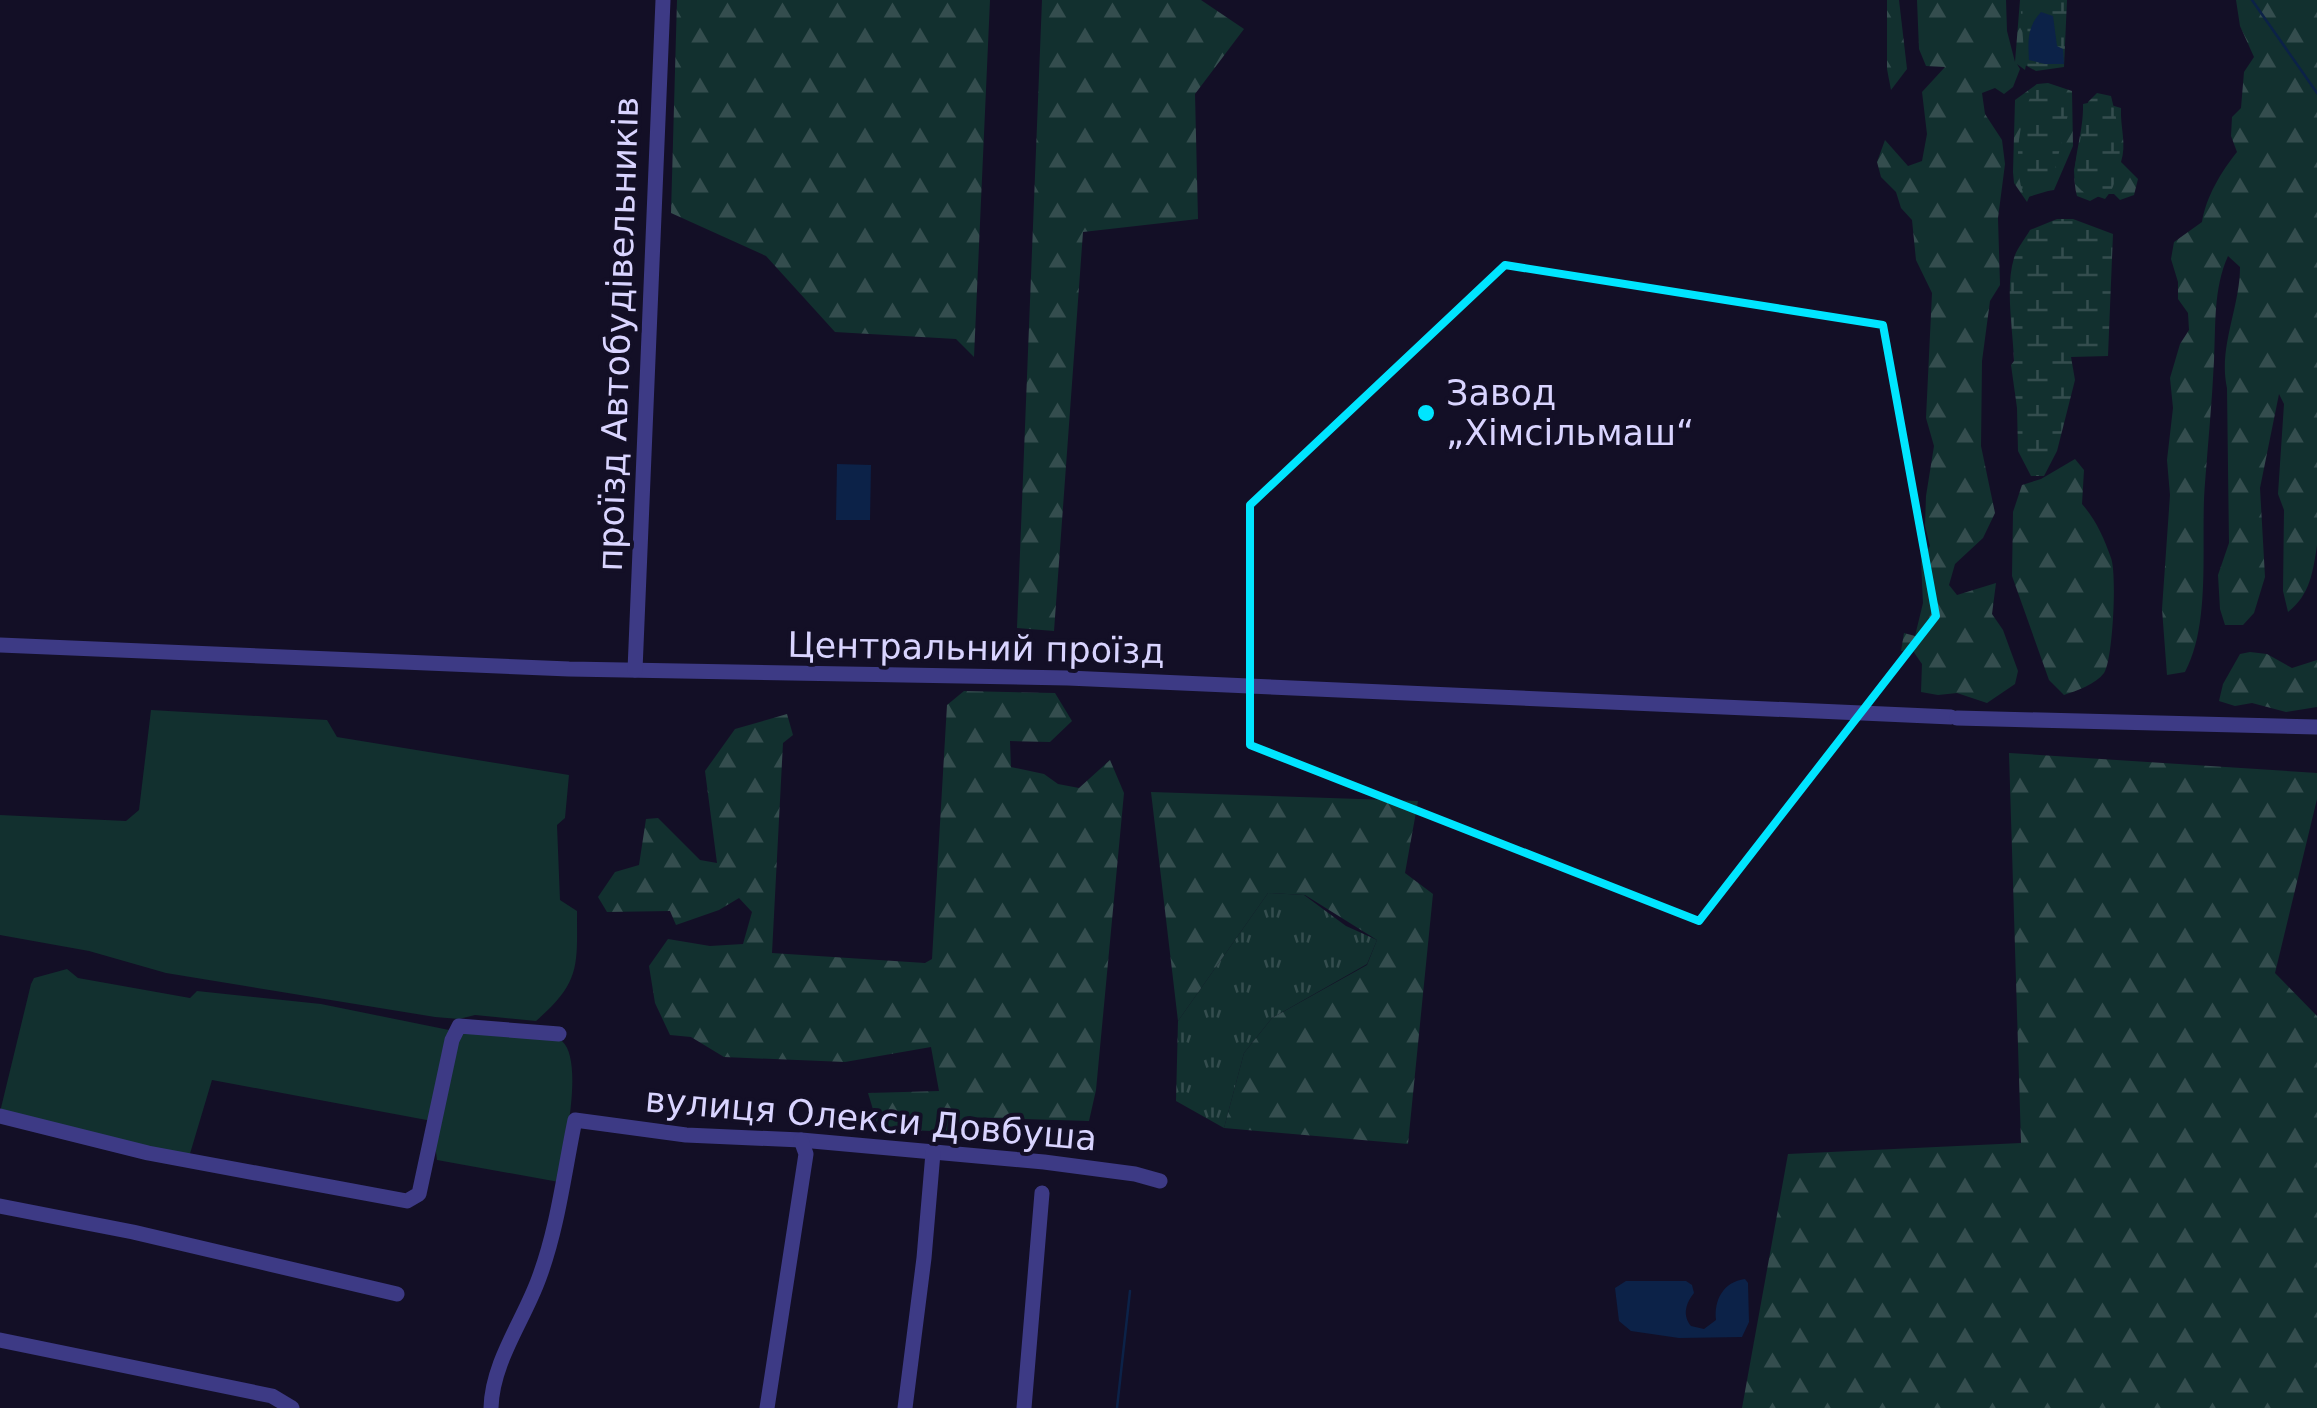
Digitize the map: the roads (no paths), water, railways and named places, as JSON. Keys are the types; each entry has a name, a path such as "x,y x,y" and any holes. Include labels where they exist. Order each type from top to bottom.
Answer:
{"street":[{"name":"проїзд Автобудівельників","path":"635,670 663,0"},
{"name":"Центральний проїзд","path":"0,645 635,670 1068,678 1954,717 2317,727"},
{"path":"0,1116 148,1153 408,1201 420,1194 452,1040 459,1026 560,1034"},
{"name":"вулиця Олекси Довбуша","path":"491,1408 496,1378 545,1260 575,1120 686,1135 802,1140 1044,1162 1160,1181"},
{"path":"767,1408 806,1154 802,1140"},
{"path":"905,1408 933,1153"},
{"path":"1024,1408 1042,1193"},
{"path":"0,1206 133,1232 397,1294"},
{"path":"0,1340 272,1396 292,1408"}],"water":[{"path":"2041,12 2053,16 2064,64 2029,60 2031,29"},
{"path":"837,464 871,465 870,520 836,520"},
{"path":"1745,1279 1749,1322 1742,1337 1679,1338 1631,1331 1619,1321 1615,1288 1626,1281 1686,1281 1694,1293 1687,1305 1687,1318 1691,1326 1704,1329 1716,1320 1718,1299 1726,1288"}],"waterway":[{"path":"2252,0 2317,93"},
{"path":"1117,1408 1130,1291"}],"place":[{"name":"Завод „Хімсільмаш“","path":"1426,413"}]}
